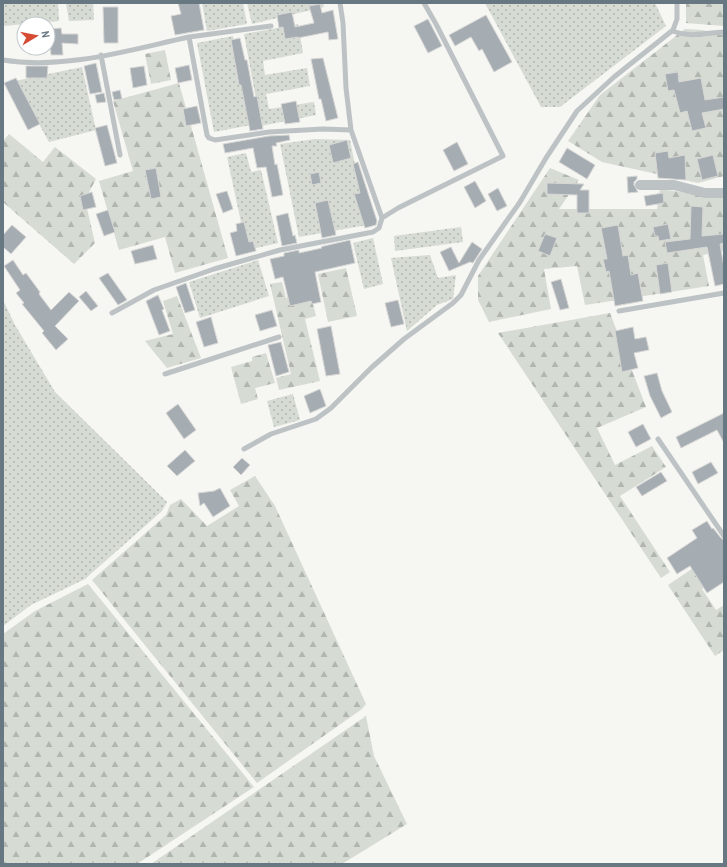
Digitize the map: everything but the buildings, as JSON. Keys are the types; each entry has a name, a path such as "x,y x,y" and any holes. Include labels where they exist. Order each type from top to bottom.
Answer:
{"street":[{"path":"640,185 674,185 705,193 724,193"}],"lane":[{"path":"112,313 154,290 214,269 280,250 373,232 379,228 382,218 351,130 346,88 340,3"},
{"path":"382,218 398,208 503,156 424,3"},
{"path":"244,449 271,434 316,419 331,408 371,368 404,339 453,303 461,295 479,260 520,202 546,158 577,111 614,77 672,31 676,26 677,3"},
{"path":"3,60 31,62 70,61 190,37 271,26"},
{"path":"672,31 682,35 724,32"},
{"path":"190,37 207,135 209,138 215,140 270,132 323,129 351,130"},
{"path":"101,56 120,154"},
{"path":"619,311 724,293"},
{"path":"164,374 279,337"},
{"path":"658,439 724,536"}],"green space":[{"path":"3,3 58,3 59,21 56,21 56,16 16,16 16,25 3,26"},
{"path":"66,3 93,3 94,20 69,21"},
{"path":"202,3 243,3 247,24 207,31"},
{"path":"247,3 323,3 324,7 252,24"},
{"path":"485,3 655,3 666,26 560,107 541,107"},
{"path":"686,3 724,3 724,26 686,23"},
{"path":"298,24 303,53 263,61 265,75 307,68 310,86 266,94 269,109 314,102 316,115 261,126 244,34"},
{"path":"685,29 702,30 724,35 724,176 698,183 602,162 568,141 600,95"},
{"path":"233,36 251,125 214,132 197,43"},
{"path":"165,50 171,80 151,84 145,54"},
{"path":"82,67 96,130 49,142 15,81"},
{"path":"179,83 228,258 175,273 165,237 119,250 99,181 133,171 113,101"},
{"path":"9,134 43,162 55,147 96,179 85,200 95,243 74,264 3,202 3,141"},
{"path":"315,139 350,140 367,225 299,237 280,144"},
{"path":"246,153 251,172 261,170 278,243 247,250 227,157"},
{"path":"550,168 579,180 559,209 657,209 660,189 723,198 724,251 703,255 709,286 585,305 577,266 544,269 551,309 489,322 478,300 478,276"},
{"path":"461,227 463,242 395,251 394,236"},
{"path":"373,238 383,284 364,289 353,243"},
{"path":"430,255 438,278 456,275 453,299 437,305 407,331 391,258"},
{"path":"258,260 269,296 200,318 189,282"},
{"path":"346,268 357,316 328,322 318,274"},
{"path":"282,282 286,298 310,292 316,316 305,319 320,381 279,390 276,378 291,374 270,284"},
{"path":"177,296 201,358 167,368 145,341 173,334 163,301"},
{"path":"3,300 15,325 55,392 167,502 162,511 85,579 31,605 3,626"},
{"path":"610,313 646,407 597,428 615,465 652,446 666,467 620,496 670,572 661,578 498,333"},
{"path":"266,353 275,383 255,388 258,399 241,404 231,367 252,361 252,357"},
{"path":"293,394 300,420 274,427 267,401"},
{"path":"255,476 275,506 366,704 362,709 257,783 92,580 166,515 170,505 181,499 207,526 239,506 230,490"},
{"path":"708,558 721,576 702,589 716,610 724,605 724,650 715,656 668,585"},
{"path":"88,584 254,787 137,864 3,864 3,634 35,611"},
{"path":"366,716 374,756 407,824 342,864 151,864"}]}
